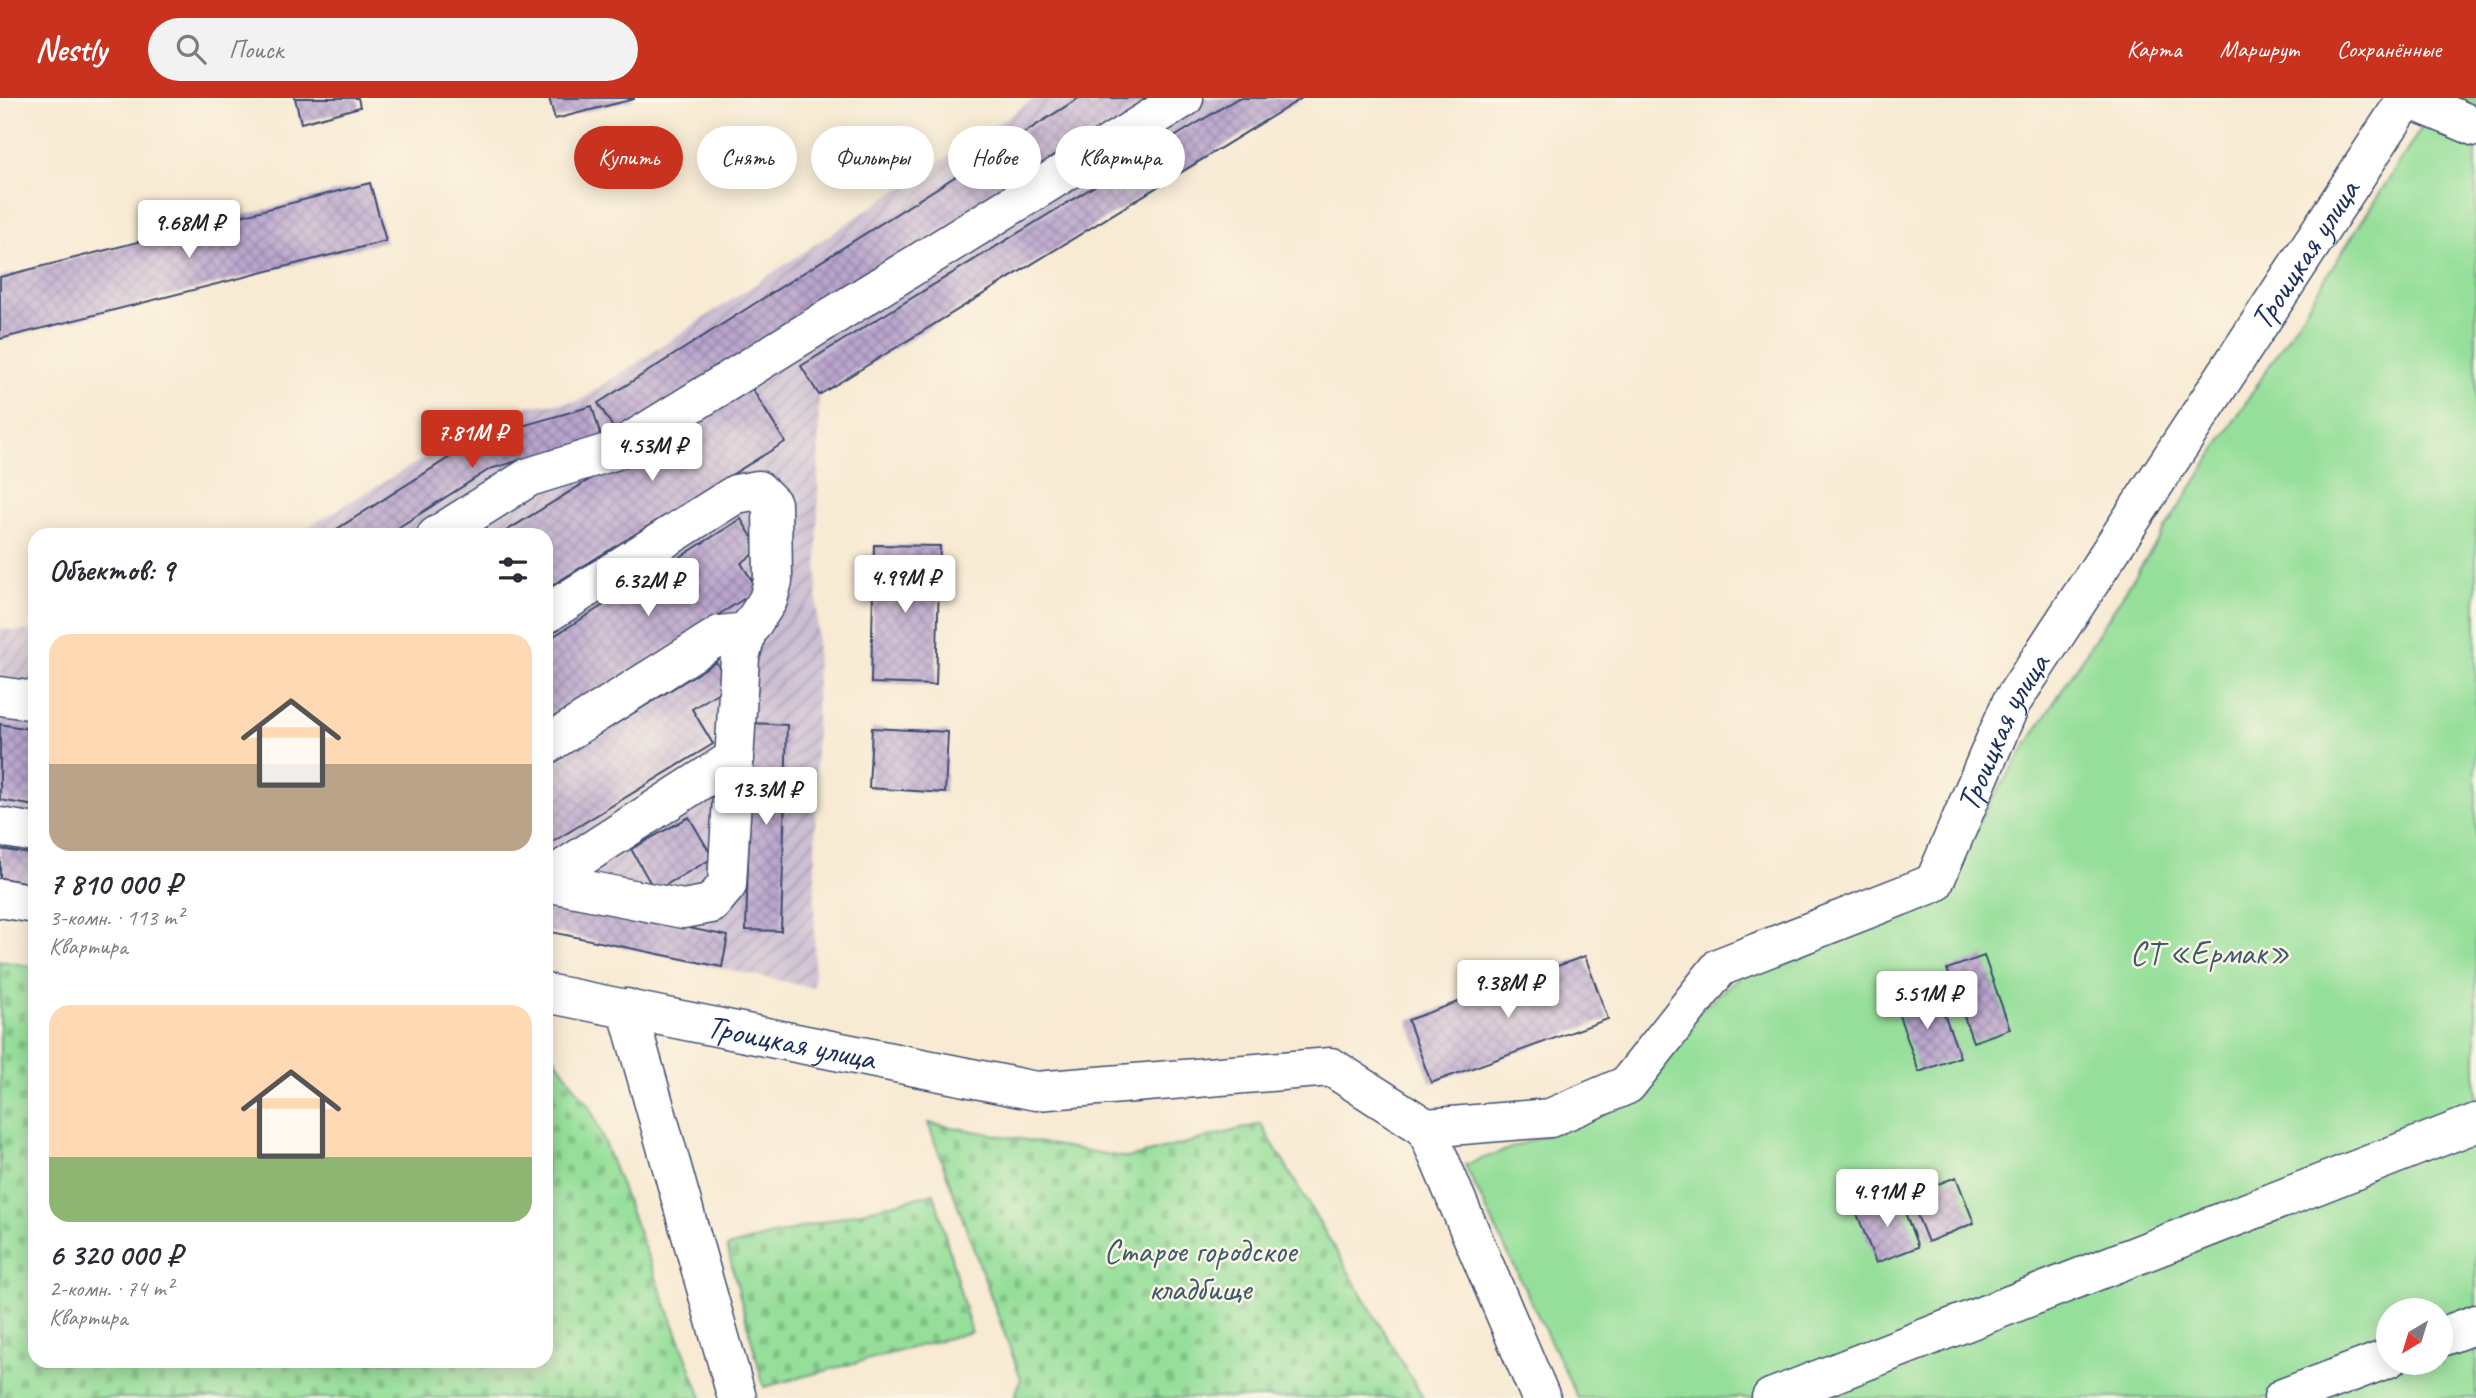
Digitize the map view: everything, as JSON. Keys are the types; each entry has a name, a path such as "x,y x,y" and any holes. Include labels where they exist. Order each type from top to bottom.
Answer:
{"street":[{"path":"449,528 529,477 617,450 1184,98"},
{"path":"2407,98 2476,127"},
{"name":"Троицкая улица","path":"553,994 1036,1091 1331,1067 1426,1128 1550,1118 1627,1085 1720,967 1934,883 2011,703 2407,98"},
{"path":"553,610 736,494 758,490 772,504 773,581 768,600 747,632 740,657 727,885 711,904 683,909 553,882"},
{"path":"553,741 720,635 747,632"},
{"path":"0,696 28,700"},
{"path":"553,876 735,758"},
{"path":"0,827 28,832"},
{"path":"0,898 28,903"},
{"path":"627,1008 737,1398"},
{"path":"1771,1398 2476,1123"},
{"path":"1426,1128 1541,1398"},
{"path":"2454,1332 2476,1324"},
{"path":"2283,1398 2376,1362"}],"shaded area":[{"path":"1036,98 1302,98 1185,170 1185,126 1055,126 1055,189 1154,189 819,395 814,988 553,932 553,528 306,528 508,408 579,401 899,189 934,189 934,166 948,156 948,189 1041,189 1041,126 994,126"},
{"path":"0,629 28,631 28,891 0,886"}],"green space":[{"name":"СТ «Ермак»","path":"2410,98 2476,98 2476,1398 1578,1398 1465,1165 1609,1112 1700,1010 1762,958 1945,873 2424,124"},
{"path":"0,961 28,966 28,1368 553,1368 553,1057 592,1111 702,1398 0,1398"},
{"name":"Старое городское кладбище","path":"928,1123 1128,1158 1261,1124 1423,1398 1014,1398 1021,1379"},
{"path":"934,1193 971,1332 764,1387 727,1247"}],"building":[{"path":"295,98 358,98 360,107 301,123"},
{"path":"549,98 634,98 634,99 555,119"},
{"path":"1079,98 1147,98 1103,126 1055,126 1055,156 1041,165 1041,126 1035,126"},
{"path":"1238,98 1302,98 1185,170 1185,131"},
{"path":"948,181 948,189 1003,189 617,434 598,403"},
{"path":"370,183 386,241 0,339 0,277"},
{"path":"1090,189 1154,189 819,395 801,366"},
{"path":"748,382 785,442 553,585 553,528 511,528"},
{"path":"592,406 601,437 490,469 398,528 339,528 480,438"},
{"path":"741,519 760,550 741,563 758,590 553,719 553,637"},
{"path":"874,545 940,546 936,685 871,683"},
{"path":"716,662 730,685 692,709 713,744 553,842 553,763"},
{"path":"752,723 787,725 781,931 746,930"},
{"path":"0,724 28,729 28,805 0,800"},
{"path":"872,728 948,732 945,793 869,788"},
{"path":"689,817 713,858 655,891 631,849"},
{"path":"0,849 28,854 28,883 0,878"},
{"path":"553,900 728,936 722,967 553,932"},
{"path":"1585,956 1608,1019 1431,1083 1408,1020"},
{"path":"1984,956 2010,1029 1973,1042 1947,969"},
{"path":"1935,989 1960,1057 1919,1072 1895,1004"},
{"path":"1956,1177 1974,1223 1928,1242 1909,1195"},
{"path":"1898,1194 1918,1247 1876,1263 1856,1211"}]}
